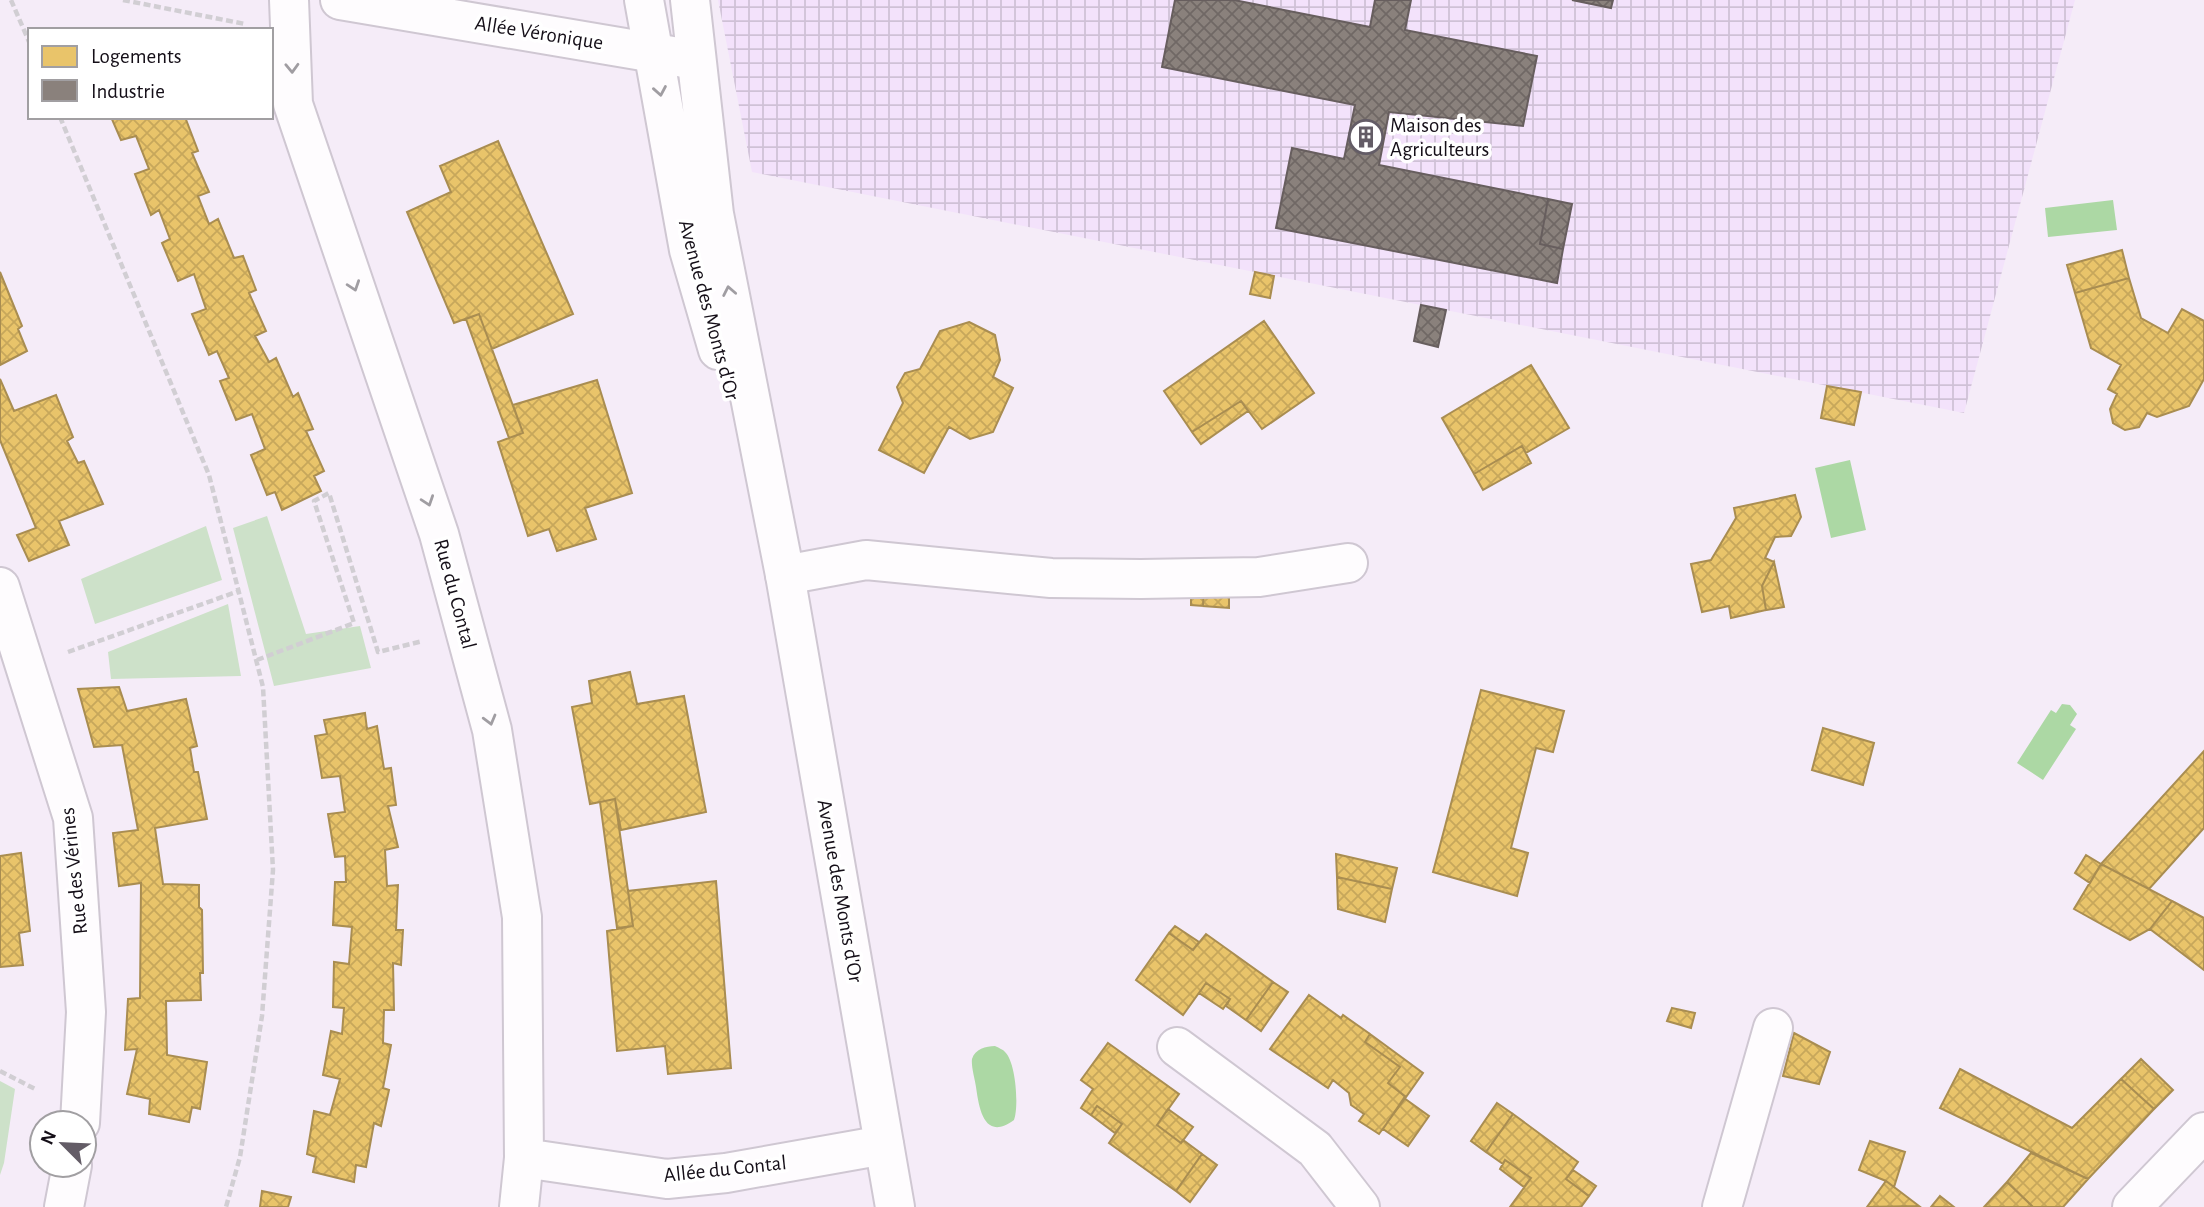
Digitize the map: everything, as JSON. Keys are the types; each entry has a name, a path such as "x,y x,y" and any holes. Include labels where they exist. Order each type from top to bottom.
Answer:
{"street":[{"name":"Allée Véronique","path":"340,0 696,60"},
{"name":"Avenue des Monts d'Or","path":"644,0 689,250 785,575"},
{"name":"Avenue des Monts d'Or","path":"690,0 714,214 785,575 895,1207"},
{"name":"Rue du Contal","path":"290,17 293,104 439,534 492,730 522,917 524,1158 519,1207"},
{"path":"785,575 866,561 1051,578 1141,579 1259,577 1348,563"},
{"name":"Rue des Vérines","path":"0,587 73,818 86,1012 81,1109"},
{"path":"1722,1207 1773,1028"},
{"path":"1177,1046 1315,1149 1360,1207"},
{"path":"2132,1207 2204,1132"},
{"name":"Allée du Contal","path":"524,1158 667,1179 726,1174 884,1145"},
{"path":"64,1207 69,1179"}],"path":[{"path":"11,0 28,39"},
{"path":"123,0 290,17"},
{"path":"61,119 209,475 263,687 273,870 262,1016 240,1157 226,1207"},
{"path":"257,660 354,622 314,501 329,492 378,652 465,631"},
{"path":"25,667 239,591"}],"shaded area":[{"path":"718,0 2075,0 1964,413 752,172"},
{"path":"2113,200 2117,230 2048,237 2045,208"},
{"path":"1850,460 1866,530 1831,538 1815,468"},
{"path":"267,516 306,634 360,626 371,668 274,686 233,528"},
{"path":"206,526 222,580 95,624 81,579"},
{"path":"228,604 241,676 111,679 108,652"},
{"path":"2062,704 2070,705 2077,714 2070,725 2076,729 2043,780 2017,763 2051,710 2056,713"},
{"path":"995,1046 1009,1057 1016,1095 1014,1120 996,1127 985,1120 981,1112 972,1062 978,1050"},
{"path":"0,1081 15,1089 0,1175"}],"building: Logements":[{"path":"112,119 186,119 198,151 192,153 209,192 198,196 209,224 218,219 234,258 243,256 256,290 249,293 266,331 255,336 269,362 276,358 293,397 298,393 313,429 306,431 324,471 314,476 321,491 282,510 275,492 267,495 251,455 265,449 252,414 236,420 220,381 229,378 217,351 209,355 192,314 206,309 194,274 178,281 162,243 170,239 159,210 151,215 135,174 149,169 136,136 121,140"},
{"path":"498,141 573,314 492,349 479,314 454,323 407,212 451,192 440,166"},
{"path":"2122,250 2129,278 2075,293 2067,265"},
{"path":"0,272 22,326 18,329 27,351 0,365"},
{"path":"1255,272 1274,276 1270,298 1250,294"},
{"path":"2129,278 2141,318 2168,333 2182,309 2204,321 2204,379 2189,406 2157,417 2147,413 2139,427 2125,430 2113,423 2110,409 2117,394 2108,389 2121,365 2091,348 2075,293"},
{"path":"479,314 523,433 509,438 466,319"},
{"path":"1264,321 1314,393 1262,429 1241,401 1192,432 1164,391"},
{"path":"969,322 995,335 1000,360 993,377 1013,388 993,432 970,439 949,427 924,473 879,450 903,403 897,387 905,373 920,369 940,331"},
{"path":"1531,365 1569,428 1526,453 1522,446 1474,474 1442,418"},
{"path":"0,379 14,411 56,395 73,437 67,441 78,463 84,461 103,504 59,521 69,545 29,561 17,535 36,528 0,440"},
{"path":"597,380 632,493 585,508 596,539 557,551 549,529 528,536 498,442 523,433 513,405"},
{"path":"1827,386 1861,392 1854,425 1821,418"},
{"path":"1241,401 1248,411 1201,444 1192,432"},
{"path":"1522,446 1531,463 1483,490 1474,474"},
{"path":"1795,495 1801,517 1791,536 1775,537 1765,558 1774,562 1762,586 1766,610 1731,618 1729,606 1702,612 1691,564 1711,560 1736,518 1734,508"},
{"path":"1774,562 1784,607 1766,610 1762,586"},
{"path":"1229,586 1229,608 1203,606 1204,589"},
{"path":"1191,588 1204,589 1203,606 1191,605"},
{"path":"630,672 637,704 684,696 706,812 621,830 615,799 590,804 572,707 592,703 589,681"},
{"path":"119,687 127,711 186,699 197,746 190,748 194,772 198,772 207,819 155,828 163,884 199,885 199,907 202,910 201,1000 166,1001 167,1055 207,1062 200,1109 192,1107 189,1122 149,1114 150,1099 127,1094 137,1049 125,1050 128,999 140,998 141,883 119,886 113,833 138,830 122,745 94,747 78,689"},
{"path":"1481,690 1564,711 1553,752 1536,748 1511,848 1528,853 1517,896 1433,872"},
{"path":"365,713 367,729 377,726 384,769 391,768 396,805 388,806 398,847 385,850 387,886 398,885 396,930 403,930 401,965 393,963 394,1010 384,1010 383,1043 391,1045 383,1088 389,1090 381,1126 374,1123 366,1167 356,1165 354,1182 313,1172 316,1157 307,1154 314,1111 330,1115 340,1079 323,1075 331,1031 342,1034 344,1008 333,1007 334,962 349,964 352,927 333,925 335,882 346,882 345,856 335,857 328,814 345,812 340,776 322,778 315,736 327,734 324,720"},
{"path":"1823,728 1874,743 1863,785 1812,770"},
{"path":"2204,751 2204,828 2149,889 2101,864"},
{"path":"615,799 633,926 617,928 600,802"},
{"path":"21,853 30,931 19,933 23,965 0,967 0,856"},
{"path":"1336,854 1397,868 1392,889 1337,877"},
{"path":"2086,855 2101,864 2090,883 2075,873"},
{"path":"2101,864 2172,901 2150,929 2130,940 2074,909"},
{"path":"1337,877 1392,889 1385,922 1338,909"},
{"path":"716,881 731,1068 668,1074 665,1046 617,1051 607,931 633,926 628,891"},
{"path":"2172,901 2204,918 2204,970 2150,929"},
{"path":"1175,926 1199,942 1193,950 1169,933"},
{"path":"1169,933 1193,950 1206,934 1273,982 1246,1020 1226,1006 1230,999 1206,983 1183,1015 1136,980"},
{"path":"1273,982 1288,992 1261,1031 1246,1020"},
{"path":"1206,983 1230,999 1223,1009 1199,993"},
{"path":"1309,995 1341,1018 1343,1015 1370,1034 1365,1042 1400,1067 1388,1083 1406,1097 1379,1134 1359,1121 1364,1114 1351,1105 1349,1093 1333,1080 1328,1088 1270,1049"},
{"path":"1672,1008 1695,1013 1691,1028 1667,1021"},
{"path":"1794,1033 1830,1052 1819,1084 1783,1076"},
{"path":"1370,1034 1423,1073 1406,1097 1388,1083 1400,1067 1365,1042"},
{"path":"1108,1043 1179,1094 1157,1125 1181,1143 1183,1140 1202,1154 1176,1191 1109,1143 1122,1124 1097,1106 1091,1115 1081,1108 1093,1089 1081,1080"},
{"path":"2141,1059 2173,1090 2154,1109 2121,1079"},
{"path":"1960,1069 2072,1128 2121,1079 2154,1109 2088,1179 1940,1108"},
{"path":"1404,1098 1429,1116 1408,1146 1383,1129"},
{"path":"1497,1103 1513,1114 1486,1152 1471,1141"},
{"path":"1097,1106 1122,1124 1115,1133 1091,1115"},
{"path":"1168,1109 1193,1127 1181,1143 1157,1125"},
{"path":"1513,1114 1578,1162 1566,1179 1589,1196 1581,1207 1510,1207 1531,1178 1505,1160 1503,1164 1486,1152"},
{"path":"1870,1141 1905,1152 1894,1187 1859,1170"},
{"path":"2031,1153 2088,1179 2063,1207 2033,1207 2007,1182"},
{"path":"1202,1154 1217,1165 1190,1202 1176,1191"},
{"path":"1505,1160 1531,1178 1524,1187 1500,1169"},
{"path":"1573,1170 1596,1186 1589,1196 1566,1179"},
{"path":"1886,1181 1894,1187 1919,1206 1867,1207"},
{"path":"2007,1182 2033,1207 1984,1207"},
{"path":"262,1191 291,1197 288,1207 260,1207"},
{"path":"1940,1196 1954,1207 1931,1207"}],"building: Industrie":[{"name":"Maison des Agriculteurs","path":"1175,0 1234,0 1370,27 1375,0 1411,0 1405,30 1537,56 1523,126 1389,112 1379,165 1548,199 1540,244 1563,249 1557,283 1276,228 1292,148 1344,159 1355,105 1162,67"},
{"path":"1572,0 1613,0 1611,8"},
{"path":"1548,199 1572,204 1563,249 1540,244"},
{"path":"1421,305 1446,310 1438,347 1414,341"}],"place":[{"name":"Maison des Agriculteurs","path":"1366,137"}]}
